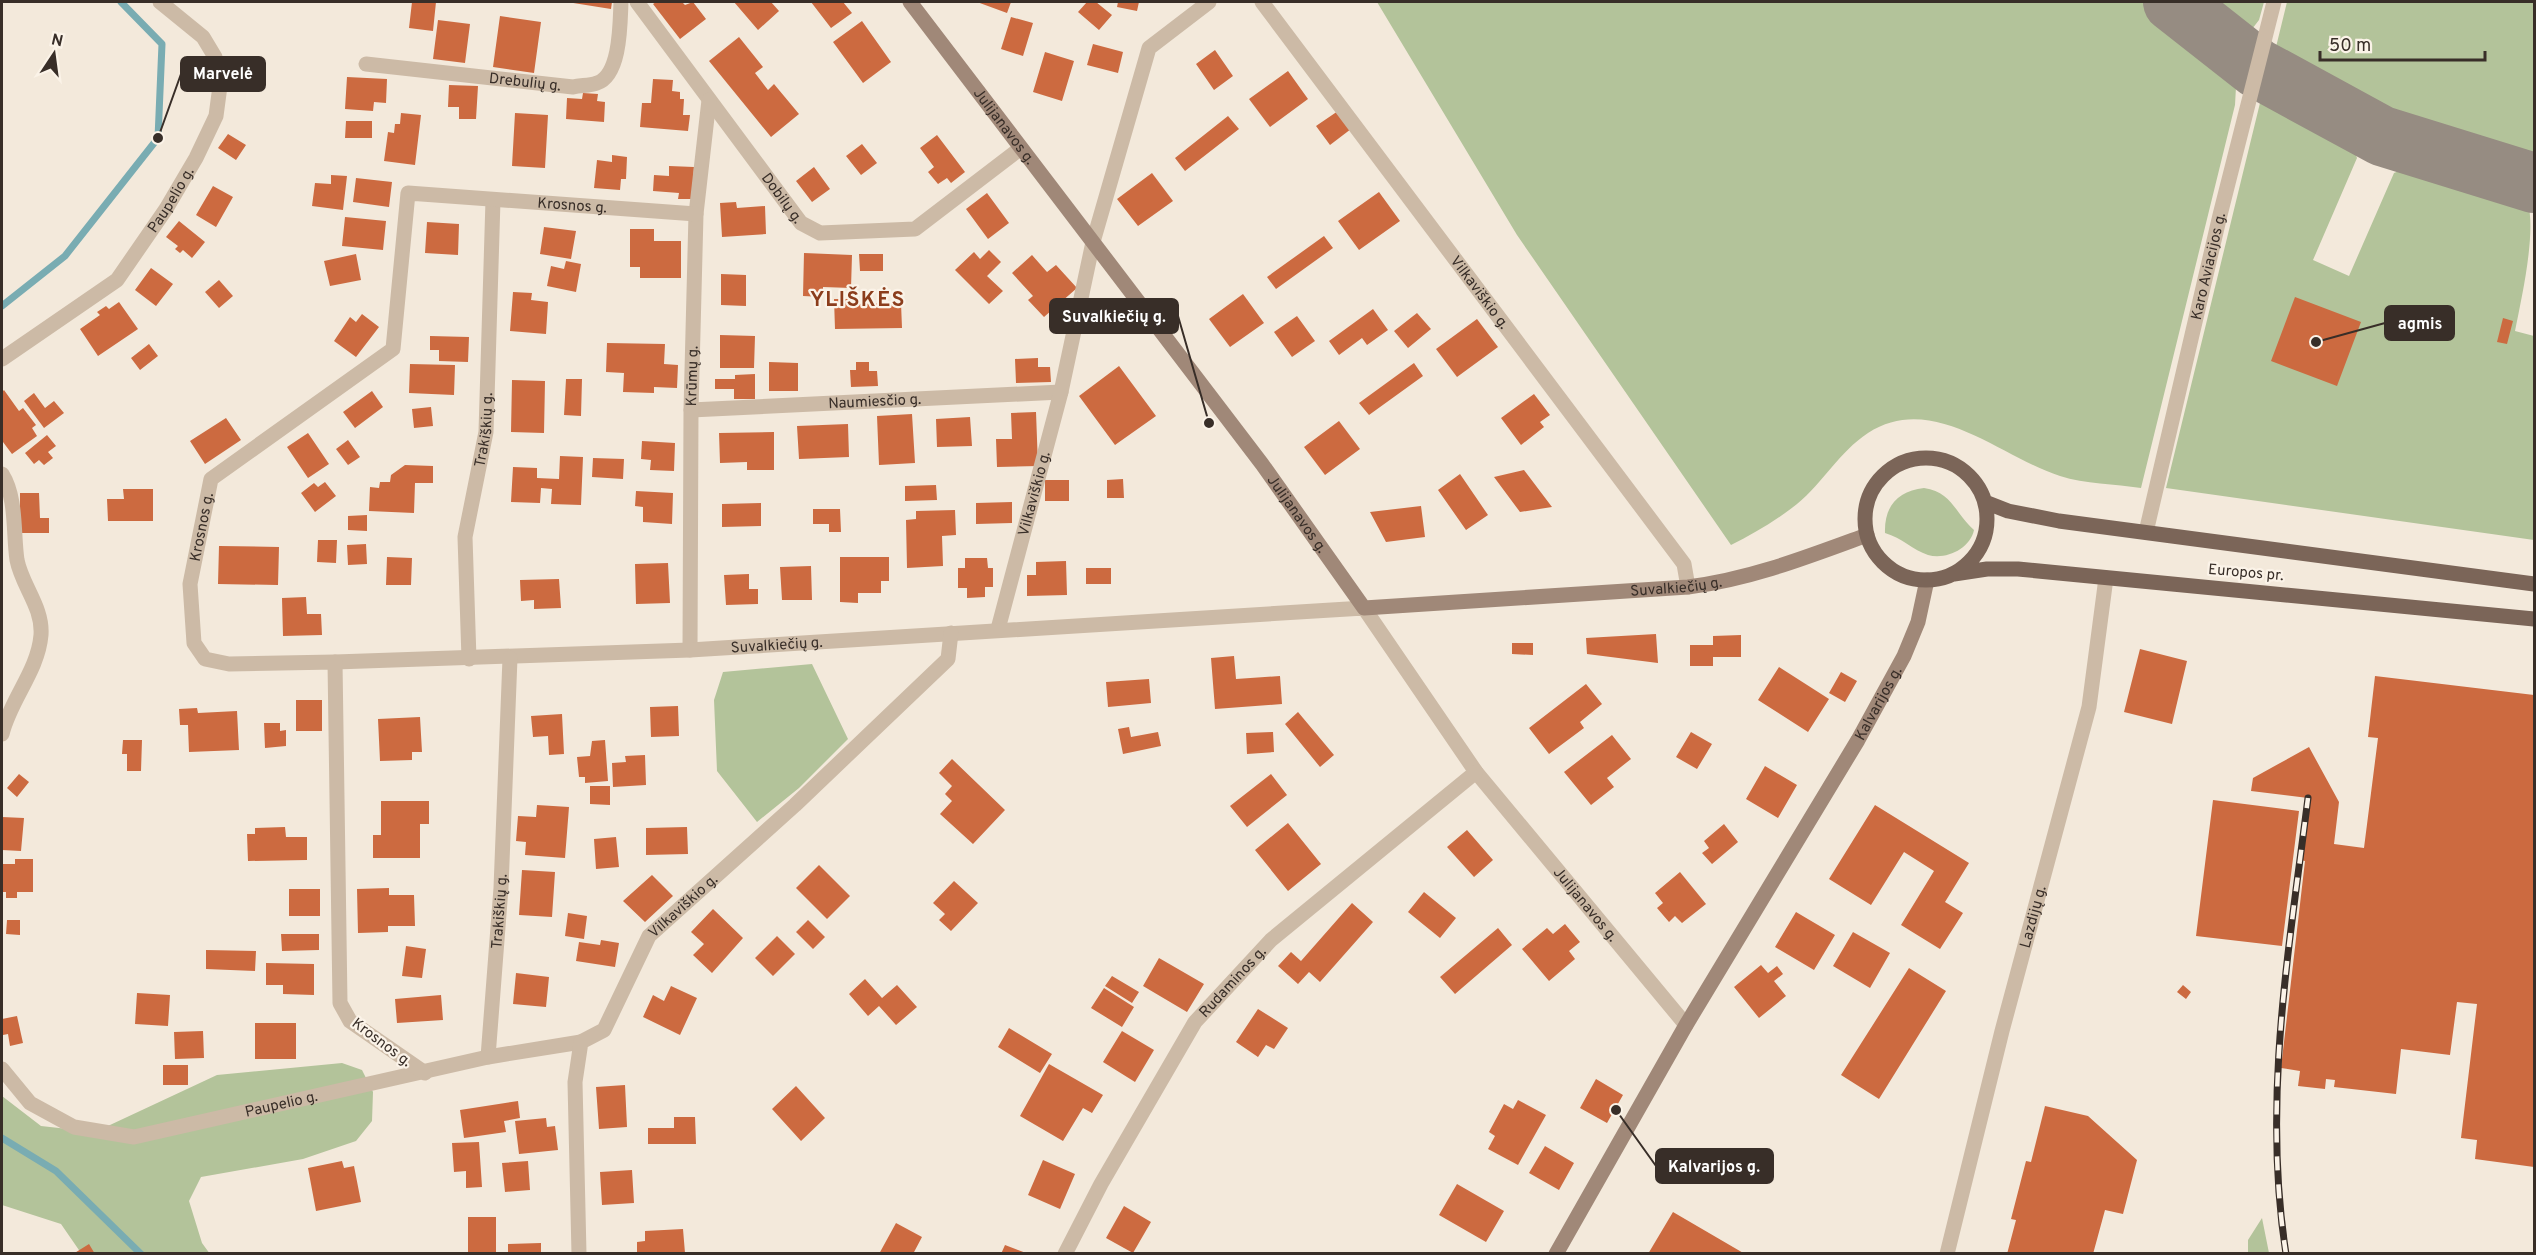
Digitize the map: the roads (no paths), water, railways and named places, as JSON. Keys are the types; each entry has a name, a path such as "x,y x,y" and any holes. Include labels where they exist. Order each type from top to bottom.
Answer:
{"main road":[{"name":"Julijanavos g.","path":"910,2 1262,464 1364,608"},
{"path":"1867,535 1866,508 1874,487 1890,470 1911,460 1935,459 1956,466 1974,482 1985,502 1987,523 1982,543 1971,561 1954,574"},
{"name":"Europos pr.","path":"1985,502 2008,511 2059,521 2535,584"},
{"name":"Suvalkiečių g.","path":"1364,608 1688,587 1729,582 1779,568 1867,535"},
{"name":"Europos pr.","path":"1867,535 1875,553 1889,568 1907,577 1926,580 1954,574 2018,569 2535,619"},
{"name":"Kalvarijos g.","path":"1556,1254 1686,1025 1858,740 1904,656 1918,622 1926,580"}],"street":[{"name":"Paupelio g.","path":"2,359 117,280 166,209 196,158 216,116 220,86 215,57 203,37 160,2"},
{"name":"Drebulių g.","path":"366,64 573,87 599,83 609,71 618,46 621,2"},
{"name":"Dobilų g.","path":"637,2 801,224 820,233 915,229 1021,148"},
{"name":"Vilkaviškio g.","path":"998,629 1061,392 1092,242 1149,48 1209,2"},
{"name":"Vilkaviškio g.","path":"1262,2 1684,564 1688,587"},
{"name":"Karo Aviacijos g.","path":"2146,532 2220,215 2274,2"},
{"name":"Krūmų g.","path":"690,650 691,410 696,214 709,100"},
{"name":"Krosnos g.","path":"424,1073 350,1021 340,1003 335,662 230,664 205,658 194,644 190,584 211,479 393,349 408,193 696,214"},
{"name":"Trakiškių g.","path":"469,659 465,537 486,432 493,200"},
{"name":"Naumiesčio g.","path":"691,410 1061,392"},
{"path":"2,474 15,522 18,562 36,606 41,635 33,664 2,734"},
{"name":"Lazdijų g.","path":"1947,1254 2002,1031 2089,707 2106,578"},
{"name":"Suvalkiečių g.","path":"335,662 510,658 690,650 998,629 1364,608"},
{"name":"Julijanavos g.","path":"1364,608 1476,772 1686,1025"},
{"name":"Vilkaviškio g.","path":"581,1042 604,1030 649,936 795,805 948,659 951,633"},
{"name":"Trakiškių g.","path":"489,1057 501,888 510,658"},
{"name":"Rudaminos g.","path":"1065,1254 1101,1184 1195,1022 1271,940 1476,772"},
{"name":"Paupelio g.","path":"2,1069 30,1103 74,1127 134,1137 489,1057 581,1042"},
{"path":"579,1254 575,1082 581,1042"}],"waterway":[{"path":"2,306 65,256 158,138 162,44 121,2"},
{"path":"2,1138 56,1171 141,1254"}],"railway":[{"path":"2286,1254 2279,1197 2277,1082 2286,968 2308,798"}],"place":[{"name":"Marvelė","path":"158,138"},
{"name":"agmis","path":"2316,342"},
{"name":"Suvalkiečių g.","path":"1209,423"},
{"name":"Kalvarijos g.","path":"1616,1110"}],"district":[{"name":"YLIŠKĖS","path":"858,299"}]}
